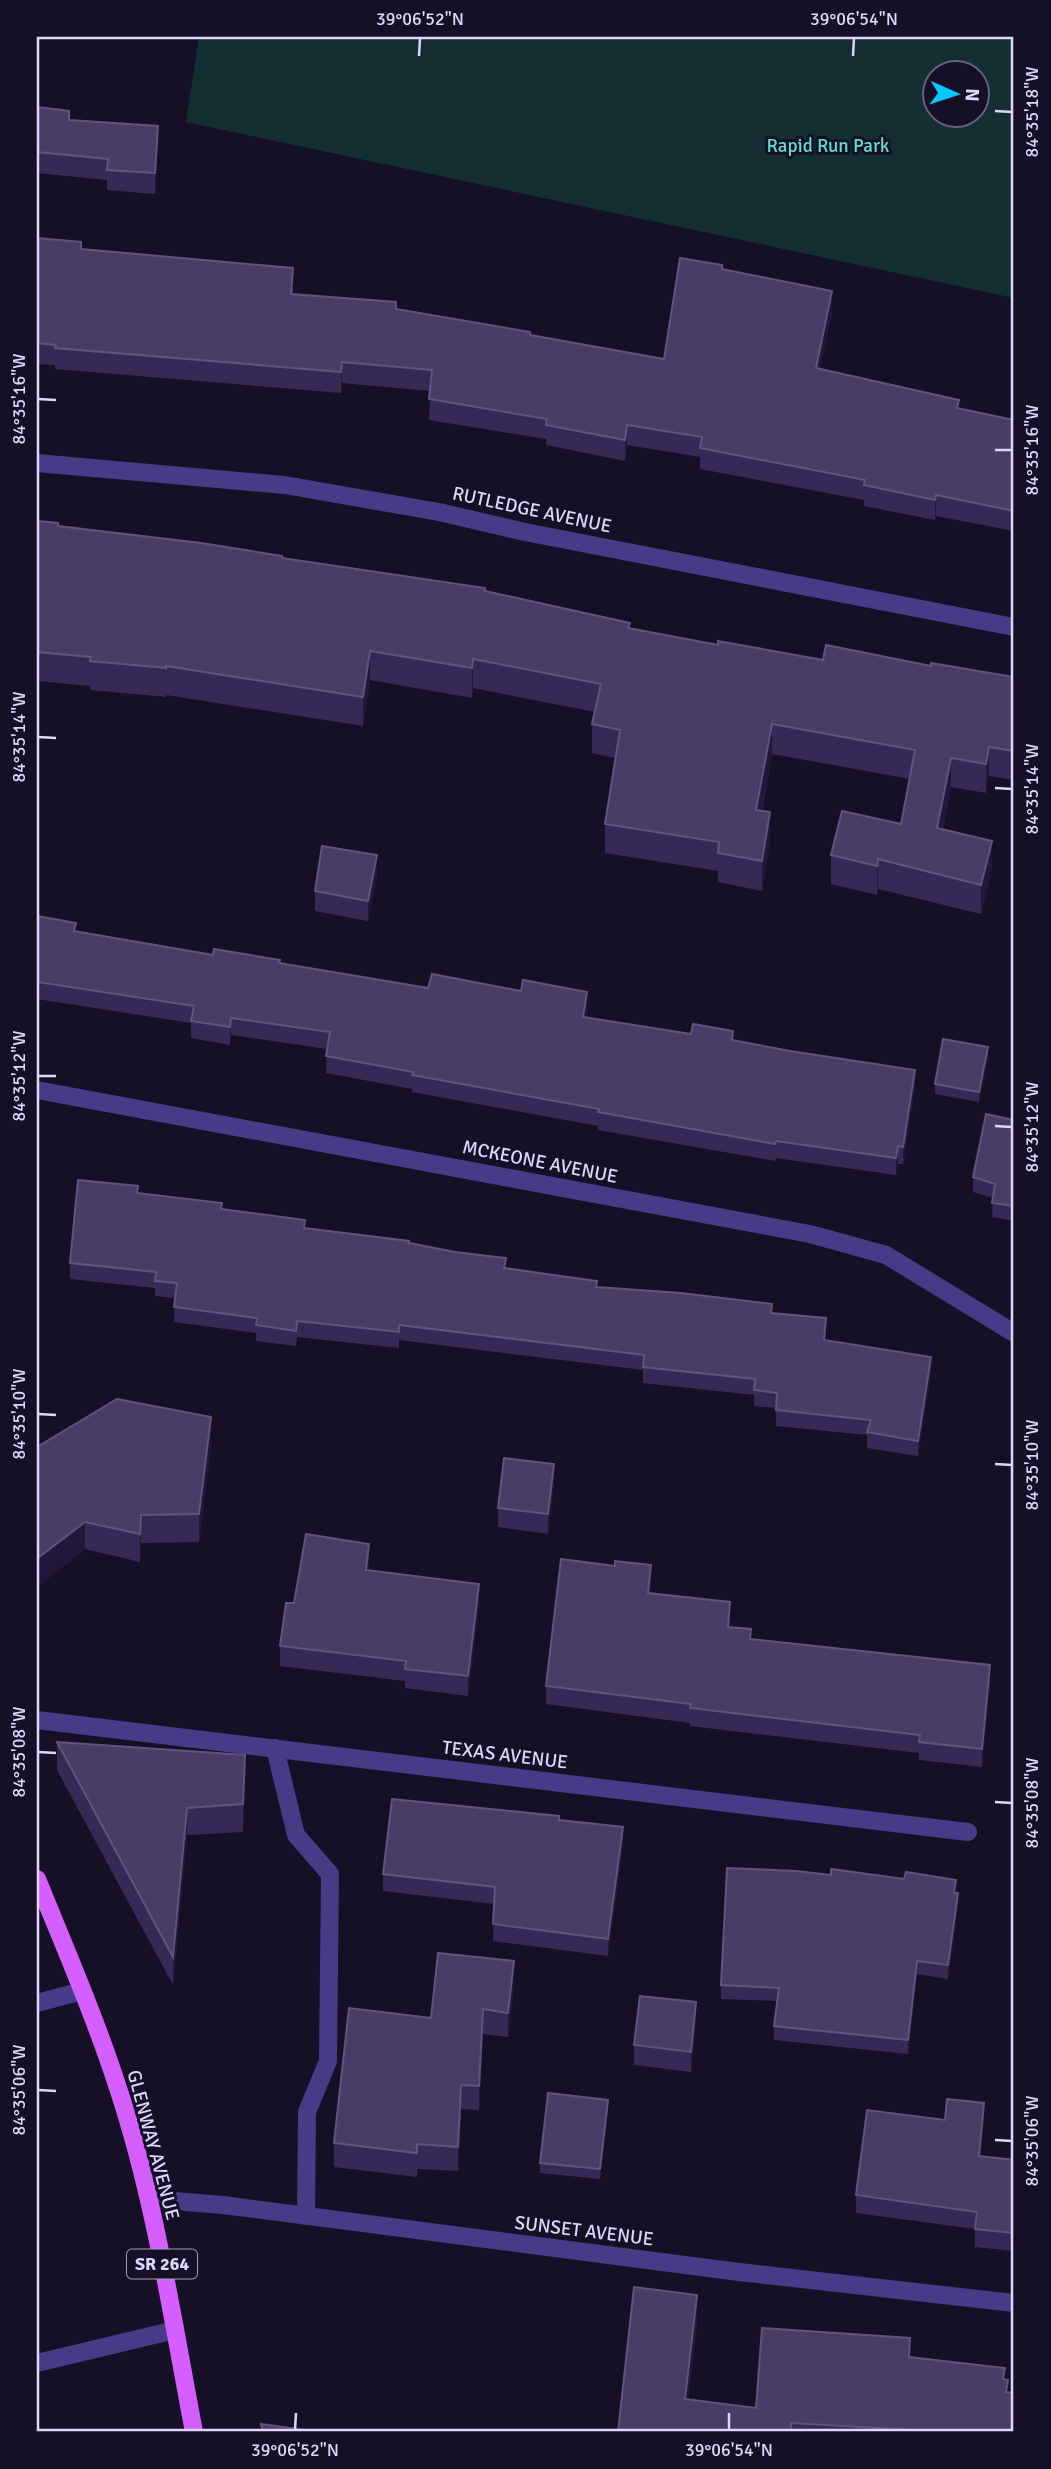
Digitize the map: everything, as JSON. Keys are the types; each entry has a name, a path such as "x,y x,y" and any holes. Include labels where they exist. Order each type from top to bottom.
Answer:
{"main road":[{"name":"GLENWAY AVENUE","path":"37,1879 119,2090 149,2199 194,2432"}],"street":[{"name":"RUTLEDGE AVENUE","path":"37,463 298,487 439,512 525,532 1014,627"},
{"name":"MCKEONE AVENUE","path":"37,1090 810,1234 886,1255 1014,1332"},
{"name":"TEXAS AVENUE","path":"37,1720 968,1832"},
{"path":"275,1748 296,1835 330,1874 328,2060 307,2112 306,2216"},
{"path":"37,2003 82,1991"},
{"name":"SUNSET AVENUE","path":"149,2199 223,2205 739,2272 1014,2304"},
{"path":"37,2363 174,2330"}],"green space":[{"name":"Rapid Run Park","path":"199,37 1014,37 1014,298 186,122"}],"building":[{"path":"37,107 69,111 69,120 158,126 155,173 107,170 108,159 37,152"},
{"path":"37,238 81,242 81,249 293,268 291,294 396,302 396,309 664,359 680,258 832,291 816,368 959,400 957,408 1014,420 1014,511 936,495 935,500 864,485 865,480 700,448 702,437 627,425 625,440 546,425 547,419 429,399 432,370 342,362 341,372 55,348 56,345 37,343"},
{"path":"37,521 58,523 58,526 201,543 282,558 485,588 485,591 630,623 628,628 718,645 718,641 823,660 826,645 931,666 931,663 1014,677 1014,751 989,747 986,764 951,758 937,828 992,841 981,885 878,859 877,866 831,855 842,811 901,824 915,750 772,724 756,810 770,812 762,861 718,853 719,842 605,824 620,730 592,724 601,684 473,659 472,668 370,651 363,697 166,666 90,661 91,657 37,652"},
{"path":"322,846 377,855 368,901 315,891"},
{"path":"37,916 76,923 74,931 213,955 214,949 280,960 279,963 428,988 432,974 521,991 523,980 587,992 583,1017 691,1034 693,1024 733,1031 732,1040 915,1070 903,1147 898,1146 896,1158 776,1141 775,1144 598,1112 599,1109 412,1075 413,1072 326,1056 330,1032 231,1018 230,1027 191,1021 194,1006 37,982"},
{"path":"943,1039 988,1047 979,1092 935,1084"},
{"path":"986,1114 1014,1120 1014,1206 992,1203 995,1184 973,1177"},
{"path":"78,1180 138,1186 137,1193 222,1203 221,1209 305,1220 304,1228 409,1241 455,1252 506,1258 504,1268 597,1281 596,1287 681,1293 772,1304 771,1313 826,1318 824,1340 931,1357 918,1441 867,1432 871,1420 776,1410 777,1393 754,1390 755,1379 643,1367 644,1355 399,1325 399,1332 297,1321 296,1331 256,1325 257,1318 174,1307 177,1283 155,1281 156,1272 70,1263"},
{"path":"117,1399 211,1417 199,1514 141,1515 140,1534 85,1522 38,1558 37,1447"},
{"path":"504,1458 554,1464 548,1514 498,1508"},
{"path":"306,1534 369,1544 366,1570 479,1584 468,1676 405,1669 406,1661 280,1646 286,1603 294,1603"},
{"path":"561,1559 615,1566 615,1561 651,1565 648,1593 730,1602 728,1627 751,1629 750,1639 990,1665 982,1749 919,1742 920,1735 690,1708 691,1704 546,1686"},
{"path":"57,1742 245,1755 243,1804 187,1808 173,1957"},
{"path":"392,1799 559,1816 559,1820 623,1827 608,1939 493,1924 495,1887 383,1874"},
{"path":"727,1868 831,1875 831,1869 904,1879 906,1872 956,1880 954,1893 958,1893 948,1965 917,1961 908,2040 774,2026 779,1988 721,1985"},
{"path":"438,1953 514,1961 508,2013 483,2009 479,2086 461,2085 458,2147 417,2144 417,2153 334,2143 349,2008 431,2018"},
{"path":"640,1996 696,2002 691,2052 634,2045"},
{"path":"548,2093 608,2100 600,2169 540,2163"},
{"path":"947,2099 984,2103 979,2156 1014,2160 1014,2233 975,2229 977,2212 856,2195 867,2110 945,2120"},
{"path":"634,2287 697,2295 685,2399 756,2408 762,2328 910,2338 909,2357 1005,2368 1003,2379 1008,2380 1006,2392 1014,2393 1014,2432 947,2432 791,2423 791,2432 618,2432"},
{"path":"261,2424 320,2432 263,2432"}]}
